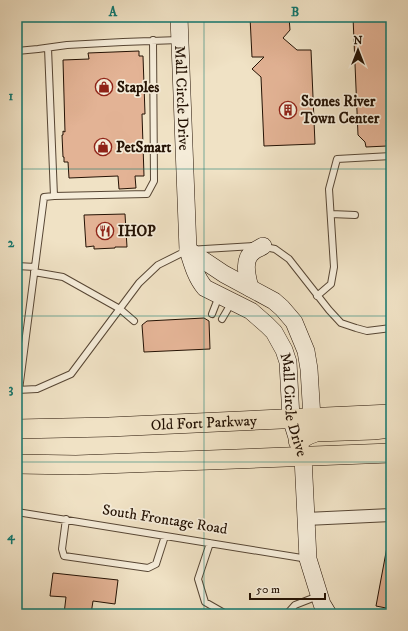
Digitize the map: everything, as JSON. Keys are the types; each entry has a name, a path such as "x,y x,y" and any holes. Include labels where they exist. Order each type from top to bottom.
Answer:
{"main road":[{"name":"Old Fort Parkway","path":"17,464 76,465 305,438 391,414"},
{"name":"Old Fort Parkway","path":"17,429 109,427 291,418 305,438 391,453"},
{"path":"305,438 316,432 391,428"}],"street":[{"name":"Mall Circle Drive","path":"179,17 188,250 198,278 205,288 251,311 274,332 280,341 288,362 291,418"},
{"path":"250,288 247,277 247,261 253,251 263,246"},
{"name":"Mall Circle Drive","path":"188,250 224,274 274,301 294,322 306,351 309,369 305,438 308,559 322,604 328,614"},
{"path":"306,520 391,515"}],"lane":[{"path":"153,40 154,181 147,194 44,197 18,390 37,389 71,374 139,283 158,265 188,250 263,246 275,250 288,259 317,296 341,323 367,331 391,328"},
{"path":"17,51 67,45 180,40"},
{"path":"48,48 54,196"},
{"path":"317,296 331,284 334,267 329,190 337,159 391,156"},
{"path":"331,214 355,215"},
{"path":"17,266 35,269 63,277 120,309 134,321"},
{"path":"212,314 226,298"},
{"path":"222,319 226,298"},
{"name":"South Frontage Road","path":"17,512 308,559"},
{"path":"66,520 62,549 64,556 148,568 156,564 165,536"},
{"path":"210,543 198,579 205,602 226,614"},
{"path":"287,614 295,605 319,595"}],"building":[{"name":"Stones River Town Center","path":"250,17 289,17 290,30 283,38 297,50 311,50 315,144 264,146 261,77 252,69 264,57 252,57"},
{"name":"Stones River Town Center","path":"353,17 391,17 391,140 386,140 387,146 366,147 365,142 358,135"},
{"path":"139,51 139,56 143,56 145,114 142,114 144,176 135,176 136,188 119,189 118,176 69,178 68,162 64,162 63,157 62,135 63,131 65,132 63,60 89,59 88,53"},
{"name":"IHOP","path":"125,214 127,247 94,249 94,246 86,247 84,215"},
{"path":"204,318 209,321 210,349 144,352 142,325 147,321"},
{"path":"387,547 391,547 391,609 376,606"},
{"path":"53,573 118,580 115,604 93,601 91,614 64,614 66,597 50,596"}],"place":[{"name":"Staples","path":"104,87"},
{"name":"Stones River Town Center","path":"288,110"},
{"name":"PetSmart","path":"103,147"},
{"name":"IHOP","path":"105,231"}]}
